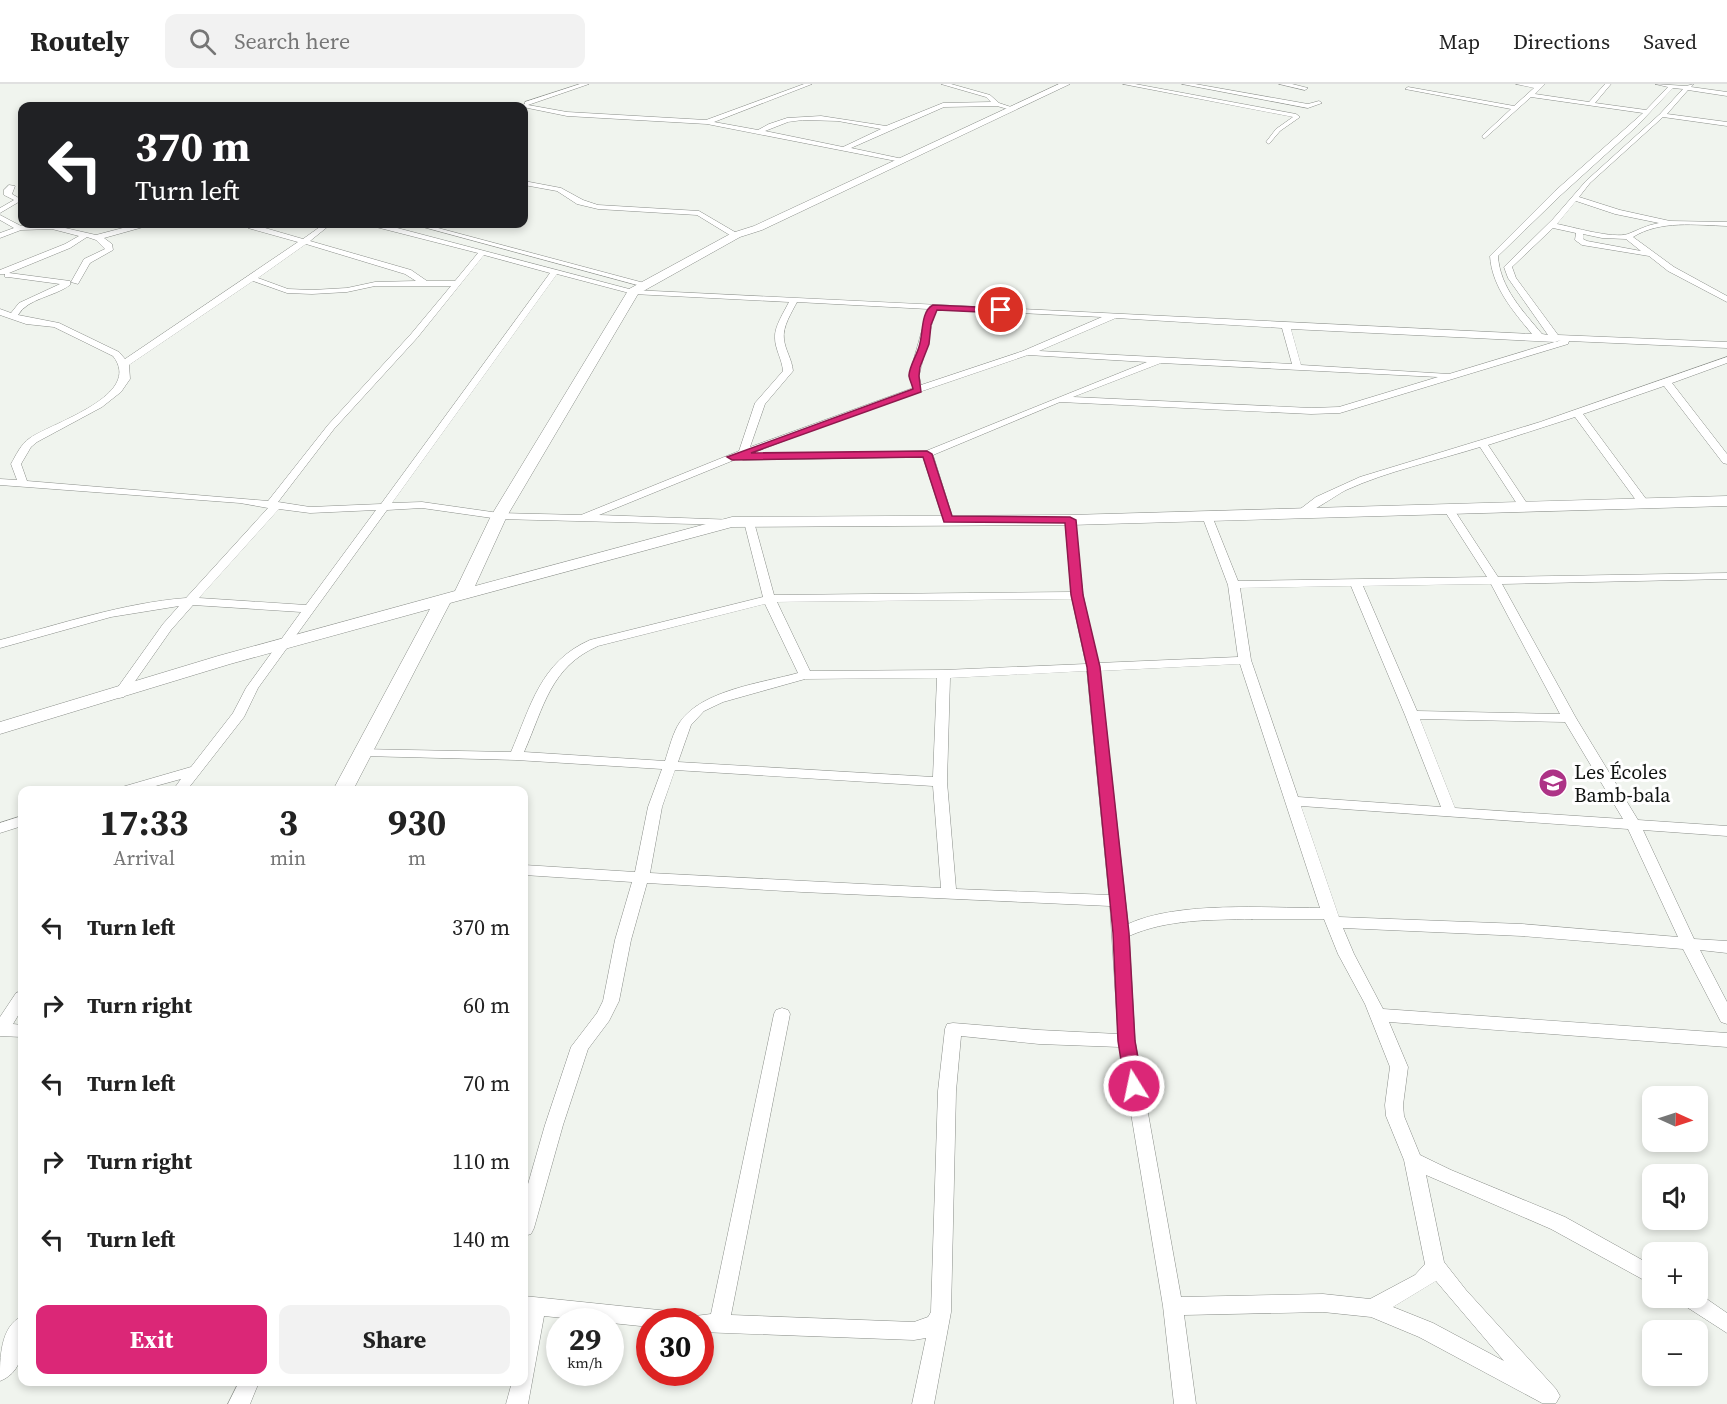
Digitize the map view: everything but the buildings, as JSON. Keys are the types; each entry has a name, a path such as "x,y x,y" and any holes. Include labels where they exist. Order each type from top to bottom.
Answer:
{"street":[{"path":"528,104 586,84"},
{"path":"707,122 808,84"},
{"path":"944,84 988,96 997,104"},
{"path":"462,595 499,516 633,292 736,235 758,228 1066,84"},
{"path":"1126,84 1297,117 1278,130 1269,142"},
{"path":"1185,84 1308,106 1319,103"},
{"path":"1281,84 1305,88"},
{"path":"1519,84 1540,85"},
{"path":"1590,104 1608,84"},
{"path":"1658,84 1689,86 1727,94"},
{"path":"1484,137 1514,108 1532,95 1540,85"},
{"path":"1540,338 1505,290 1493,262 1494,256 1558,193 1635,125 1673,85"},
{"path":"1556,339 1512,278 1508,267 1552,225 1574,198 1617,154 1662,114 1689,86"},
{"path":"1408,89 1514,108"},
{"path":"1532,95 1647,112"},
{"path":"844,149 886,128 943,105 997,104 1011,108"},
{"path":"528,107 603,117 707,122 901,160"},
{"path":"1662,114 1726,123"},
{"path":"759,133 779,122 803,119 844,119 886,128"},
{"path":"0,189 18,184"},
{"path":"528,184 559,189 580,202 598,207 699,213 736,235"},
{"path":"11,186 8,195 18,200"},
{"path":"1574,198 1671,224"},
{"path":"0,212 18,201"},
{"path":"0,217 18,227"},
{"path":"1628,237 1634,232 1671,224 1727,224"},
{"path":"1552,225 1602,236 1628,237 1650,254 1727,299"},
{"path":"0,236 20,228"},
{"path":"59,228 99,238 131,228"},
{"path":"75,282 87,261 109,250 109,246 92,228"},
{"path":"258,228 408,272 426,284"},
{"path":"124,364 285,256 302,240 322,228"},
{"path":"390,228 633,292 1115,315 1286,326 1727,345"},
{"path":"431,228 644,284"},
{"path":"1580,231 1579,240 1585,243 1650,254"},
{"path":"0,273 26,265 36,258 72,245 85,235"},
{"path":"119,694 187,603 273,505 331,427 483,252"},
{"path":"183,786 239,714 252,688 555,272"},
{"path":"0,273 67,283 53,292 24,304 14,312 13,317"},
{"path":"252,278 287,291 312,292 347,290 375,284 458,283"},
{"path":"846,294 1095,308 1115,315"},
{"path":"744,453 760,403 788,371 787,359 779,338 784,320 794,300"},
{"path":"918,390 914,376 933,307"},
{"path":"0,312 13,317 62,327 116,354 124,364 125,379 118,390 99,405 27,444 16,464 23,483"},
{"path":"583,518 732,457 1026,353 1115,315"},
{"path":"1286,326 1297,365"},
{"path":"1059,399 1340,410 1575,339"},
{"path":"1026,353 1297,365 1456,376"},
{"path":"732,457 927,454 1160,360"},
{"path":"1300,513 1319,499 1342,487 1482,444 1727,360"},
{"path":"1666,382 1727,461"},
{"path":"1576,412 1645,505"},
{"path":"1482,444 1525,508"},
{"path":"927,454 948,519"},
{"path":"0,482 332,511 385,506 442,506 499,516 740,522 1070,520 1727,501"},
{"path":"1449,510 1494,579 1569,718 1633,824 1689,945 1727,1018"},
{"path":"1207,516 1234,585 1245,660 1332,918 1346,954 1377,1015 1399,1067 1394,1105 1395,1116 1413,1160 1435,1265 1555,1400"},
{"path":"1070,520 1077,595 1093,667 1121,933 1127,1041 1173,1306 1185,1404"},
{"path":"0,728 369,619 740,522"},
{"path":"740,522 769,599 805,675"},
{"path":"1234,585 1727,576"},
{"path":"1356,584 1449,810"},
{"path":"516,756 553,675 577,650 594,643 769,599 1077,595"},
{"path":"345,786 443,600"},
{"path":"0,644 149,605 267,604 310,609"},
{"path":"528,1214 580,1047 603,1017 611,1001 624,940 642,875 655,807 686,724 699,708 718,699 805,675 944,674 1245,660"},
{"path":"944,674 940,782 949,894"},
{"path":"1412,716 1569,718"},
{"path":"363,752 516,756 940,782"},
{"path":"141,786 196,770"},
{"path":"1292,801 1449,810 1727,831"},
{"path":"0,828 18,822"},
{"path":"528,870 642,875 802,887 1116,901"},
{"path":"1121,933 1131,926 1155,920 1234,915 1332,918 1511,929 1727,948"},
{"path":"0,1030 18,1003"},
{"path":"713,1308 782,1014"},
{"path":"1377,1015 1727,1040"},
{"path":"923,1404 940,1319 945,1234 947,1091 953,1029 1039,1037 1127,1041"},
{"path":"0,1030 18,1031"},
{"path":"1413,1160 1444,1176 1558,1223 1642,1270"},
{"path":"1372,1308 1422,1281 1435,1265"},
{"path":"1173,1306 1323,1303 1372,1308 1426,1330 1555,1400"},
{"path":"528,1328 530,1306 636,1317"},
{"path":"1704,1308 1727,1324"},
{"path":"714,1323 914,1331 929,1329 940,1319"},
{"path":"0,1367 18,1337"},
{"path":"239,1404 247,1386"},
{"path":"517,1404 521,1386"}],"place":[{"name":"Les Écoles Bamb-bala","path":"1553,783"}],"route":[{"path":"1001,310 933,307 914,376 918,390 843,415 732,457 927,454 936,476 948,519 1070,520 1077,595 1093,667 1121,933 1127,1041 1134,1086"}]}
